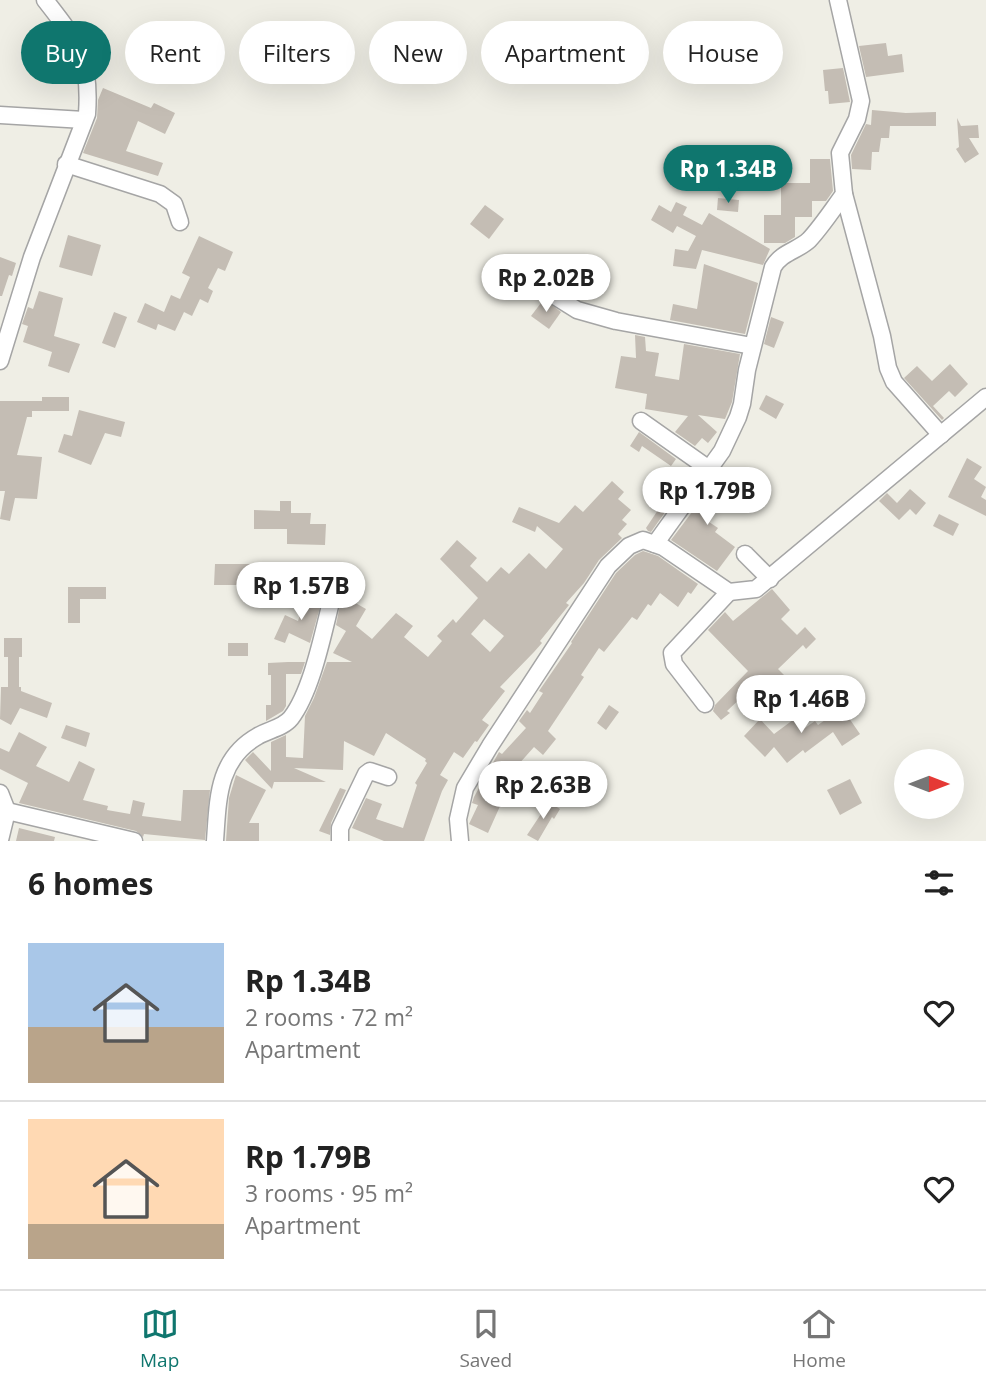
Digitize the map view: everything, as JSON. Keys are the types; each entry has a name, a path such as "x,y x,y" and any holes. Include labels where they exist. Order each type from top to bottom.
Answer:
{"street":[{"path":"0,361 32,257 84,120 89,92 83,55 77,41 45,0"},
{"path":"838,0 861,101 856,119 840,153 844,194 894,383 941,435"},
{"path":"0,115 84,120"},
{"path":"66,164 160,194 174,204 180,222"},
{"path":"655,544 722,451 738,417 752,345 773,267 778,258 802,246 810,238 844,194"},
{"path":"553,295 577,310 616,321 752,345"},
{"path":"460,841 458,819 465,788 549,653 608,566 636,542 643,540 663,547 729,593 750,592 766,575 986,397"},
{"path":"641,421 709,469"},
{"path":"745,554 766,575"},
{"path":"705,704 674,664 671,653 729,593"},
{"path":"215,841 218,793 227,768 246,743 290,720 301,701 316,660 330,606"},
{"path":"340,841 340,828 366,774 375,771 388,777"},
{"path":"0,793 7,811 0,840"},
{"path":"7,811 134,841"}],"building":[{"path":"886,43 888,56 902,54 904,72 866,77 859,46"},
{"path":"843,68 850,102 829,104 823,70"},
{"path":"103,88 151,108 154,103 175,113 165,134 138,121 126,151 163,163 158,176 83,153 97,118 98,100"},
{"path":"872,110 936,112 936,126 890,126 889,138 881,138 879,152 872,152 871,170 852,169 851,155 866,124 871,125"},
{"path":"957,118 961,126 978,125 979,138 969,138 979,154 965,163 956,149 959,147"},
{"path":"810,159 830,159 833,191 826,201 812,201 812,217 795,217 795,237 785,243 764,243 764,215 781,215 781,183 810,183"},
{"path":"718,198 739,200 738,212 717,210"},
{"path":"676,202 687,207 683,215 702,225 709,213 770,249 763,265 702,250 696,269 673,266 675,249 688,251 696,236 677,226 673,233 651,220 659,205 671,212"},
{"path":"485,205 504,219 489,239 470,224"},
{"path":"68,235 101,245 92,276 59,267"},
{"path":"199,236 233,252 225,271 218,268 208,288 213,291 208,303 200,299 192,316 184,312 175,331 158,324 156,330 137,322 145,303 164,312 171,295 180,299 190,277 182,273"},
{"path":"0,257 16,263 2,296 0,296"},
{"path":"575,258 588,272 579,281 566,266"},
{"path":"704,264 758,283 745,334 670,320 673,304 697,309"},
{"path":"39,291 63,298 54,336 80,344 69,373 48,366 52,352 23,342 28,326 22,324 28,307 33,309"},
{"path":"544,299 561,312 549,329 531,316"},
{"path":"114,312 127,317 115,348 102,343"},
{"path":"771,317 784,322 774,348 764,344"},
{"path":"635,335 645,337 646,351 659,353 655,376 679,380 684,344 740,354 732,402 725,419 698,415 717,432 708,443 702,438 695,446 675,432 688,416 645,409 647,394 615,388 621,356 636,358"},
{"path":"950,364 968,384 955,397 949,391 933,406 944,418 942,420 904,378 917,366 932,381"},
{"path":"766,395 784,404 776,419 759,409"},
{"path":"42,397 69,397 69,411 32,411 32,417 27,417 17,455 42,457 37,499 15,498 10,521 0,519 5,491 0,491 0,401 42,401"},
{"path":"79,410 125,422 121,437 105,433 91,465 58,452 64,434 72,436"},
{"path":"639,432 676,459 671,466 642,446 639,452 630,446"},
{"path":"967,458 982,467 974,479 986,487 981,497 986,500 986,516 948,497"},
{"path":"723,471 738,484 706,520 718,528 715,532 735,547 717,571 671,540"},
{"path":"612,481 624,492 618,499 631,510 622,520 627,524 618,534 622,538 599,560 584,583 566,603 569,605 540,641 542,643 500,687 505,691 482,720 489,725 477,742 475,741 463,758 454,752 440,775 448,780 424,841 384,841 352,828 366,798 382,804 376,819 403,828 417,785 415,783 427,763 426,759 386,733 374,756 344,741 343,770 294,768 326,782 274,782 272,789 245,760 253,752 271,771 271,742 286,735 286,757 303,758 305,716 327,662 352,662 333,653 346,631 336,625 340,605 345,597 366,609 356,626 372,639 396,613 413,626 404,637 428,657 442,641 437,636 453,619 456,623 478,598 440,559 457,540 477,558 470,566 487,582 501,567 509,574 529,553 546,569 563,549 537,526 535,532 512,522 519,507 559,523 575,505 583,512","holes":["484,619 504,636 490,652 471,634"]},
{"path":"676,483 683,487 651,532 648,531 646,528"},
{"path":"910,489 926,503 916,515 910,509 899,520 879,501 887,493 897,503"},
{"path":"280,501 291,501 291,513 311,513 310,524 326,524 325,545 287,544 287,529 254,529 254,510 280,511"},
{"path":"939,514 959,524 953,536 933,526"},
{"path":"643,551 658,556 698,584 691,594 688,592 678,607 660,593 637,620 632,617 604,652 599,648 581,675 584,677 548,731 556,739 543,755 534,747 518,765 526,770 508,797 505,795 488,833 469,824 478,805 472,803 474,797 499,752 502,754 526,728 519,721 527,710 530,713 543,693 539,691 616,573"},
{"path":"215,564 251,564 251,583 214,585"},
{"path":"274,571 293,575 291,590 270,586"},
{"path":"68,587 106,587 106,599 80,599 80,623 68,623"},
{"path":"772,589 790,610 781,619 797,635 805,627 816,639 806,649 803,645 778,669 786,677 773,690 762,678 721,720 713,711 715,705 748,671 708,630 725,612 733,621"},
{"path":"306,595 322,600 310,643 289,633 285,643 274,639 285,615 298,621"},
{"path":"4,638 22,638 19,687 21,691 52,703 47,718 20,708 11,725 0,719 1,687 8,687 8,657 4,657"},
{"path":"228,643 248,643 248,656 228,656"},
{"path":"305,662 301,674 286,674 286,706 283,711 266,721 266,705 271,705 271,675 268,675 268,663"},
{"path":"609,705 619,712 606,730 597,723"},
{"path":"842,708 860,734 842,746 833,732 787,763 774,747 765,757 744,736 760,719 774,734 797,717 805,728 815,721 818,725"},
{"path":"66,725 90,733 86,747 61,738"},
{"path":"19,732 47,747 36,766 69,782 79,761 95,769 83,800 108,806 107,810 130,814 133,800 145,803 142,816 181,821 183,790 210,790 205,840 144,834 143,837 136,831 19,803 28,783 0,769 0,748 9,752"},
{"path":"236,775 266,790 249,823 259,823 259,841 226,841 229,798"},
{"path":"850,779 862,803 840,815 827,790"},
{"path":"340,788 346,790 331,823 330,835 319,831"},
{"path":"549,802 560,809 538,841 527,835"},
{"path":"19,828 55,837 54,841 16,841"}]}
